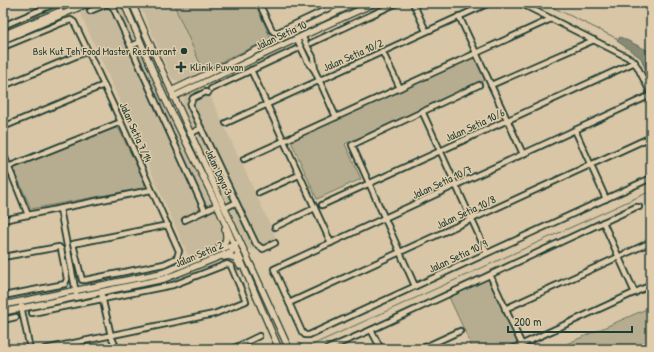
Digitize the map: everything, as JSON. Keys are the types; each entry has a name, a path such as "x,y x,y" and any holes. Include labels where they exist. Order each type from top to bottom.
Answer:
{"street":[{"path":"3,26 56,3"},
{"path":"3,35 80,3"},
{"path":"3,40 89,3"},
{"name":"Jalan Daya 3","path":"123,3 164,97 217,205 223,222 235,246 279,349"},
{"name":"Jalan Daya 3","path":"132,3 171,94 289,349"},
{"path":"259,3 272,30 274,32 278,32 340,3"},
{"name":"Jalan Setia 10","path":"189,86 262,47 355,3"},
{"path":"326,24 358,8 363,3 369,3"},
{"name":"Jalan Setia 10","path":"171,94 375,3"},
{"path":"311,43 397,3"},
{"path":"414,3 426,31"},
{"name":"Jalan Setia 10/2","path":"226,123 488,3"},
{"path":"520,3 631,59 651,95"},
{"path":"90,12 105,5 111,5 114,9 205,210"},
{"path":"300,37 303,32 321,24 327,16"},
{"path":"459,16 523,154"},
{"path":"244,159 551,19"},
{"name":"Jalan Setia 7/14","path":"3,47 71,20 74,22 104,85 151,190 168,225 180,252 177,258 164,264 82,280 73,244 168,225"},
{"path":"262,47 271,46 293,36 300,37 313,57 315,71 336,117"},
{"path":"491,85 594,40"},
{"path":"130,46 140,42"},
{"path":"275,243 262,249 256,244 235,202 190,104 190,101 193,98 297,49"},
{"path":"3,86 88,51"},
{"path":"382,51 400,88"},
{"name":"Jalan Setia 10/6","path":"322,205 634,62"},
{"path":"161,68 171,84 189,86"},
{"path":"153,69 165,91 171,94 169,98 179,126"},
{"path":"251,70 331,243"},
{"path":"3,127 104,85"},
{"path":"415,286 368,184 352,145 479,85"},
{"path":"181,114 178,102 189,86"},
{"name":"Jalan Setia 10/7","path":"289,303 274,269 651,95"},
{"path":"422,111 487,253"},
{"path":"3,169 121,122"},
{"path":"190,134 201,128"},
{"path":"575,130 606,198"},
{"name":"Jalan Setia 10/8","path":"289,303 651,137"},
{"path":"3,153 28,215"},
{"path":"259,194 299,175"},
{"name":"Jalan Setia 10/9","path":"289,303 302,332 309,335 651,178"},
{"path":"3,220 151,190"},
{"path":"235,202 225,208 225,212 236,236 237,240 235,246 242,252 260,286"},
{"path":"184,220 217,205"},
{"path":"327,349 372,330 603,222 639,207"},
{"path":"275,226 315,208"},
{"path":"60,209 76,294"},
{"path":"195,263 224,245 226,241 226,234 223,222"},
{"path":"603,222 635,293"},
{"path":"506,309 651,242"},
{"name":"Jalan Setia 2","path":"3,306 76,294 101,292 164,279 229,246 235,246"},
{"path":"3,257 59,247 61,249 67,279 65,284 3,296"},
{"path":"195,263 233,256 236,258 253,289"},
{"name":"Jalan Setia 2","path":"3,312 162,273 195,263"},
{"path":"32,313 174,285 227,264 231,266 246,301 214,314 45,349"},
{"path":"490,275 522,345"},
{"path":"512,349 651,285"},
{"path":"101,292 111,336 118,349"},
{"path":"20,302 30,349"},
{"path":"3,320 16,317"},
{"path":"372,330 381,349"},
{"path":"421,349 460,331"},
{"path":"232,349 259,336"}],"shaded area":[{"path":"96,3 119,3 224,233 221,244 189,257 79,10"},
{"path":"139,3 173,3 203,70 179,81 172,79"},
{"path":"173,3 255,3 271,39 203,70"},
{"path":"620,37 651,52 650,72 646,71 641,58 617,41"},
{"path":"475,57 485,80 345,144 361,179 317,199 291,141"},
{"path":"206,87 279,244 264,250 249,249 182,104 186,96"},
{"path":"115,128 119,129 144,181 145,184 143,188 31,209 13,167"},
{"path":"489,279 519,344 508,349 473,349 449,297"},
{"path":"651,307 651,349 555,349"}],"waterway":[{"path":"544,3 618,39"},
{"path":"298,343 304,346 312,345 651,191"}],"place":[{"name":"Bsk Kut Teh Food Master Restaurant","path":"184,51"},
{"name":"Klinik Puvvan","path":"181,67"}]}
